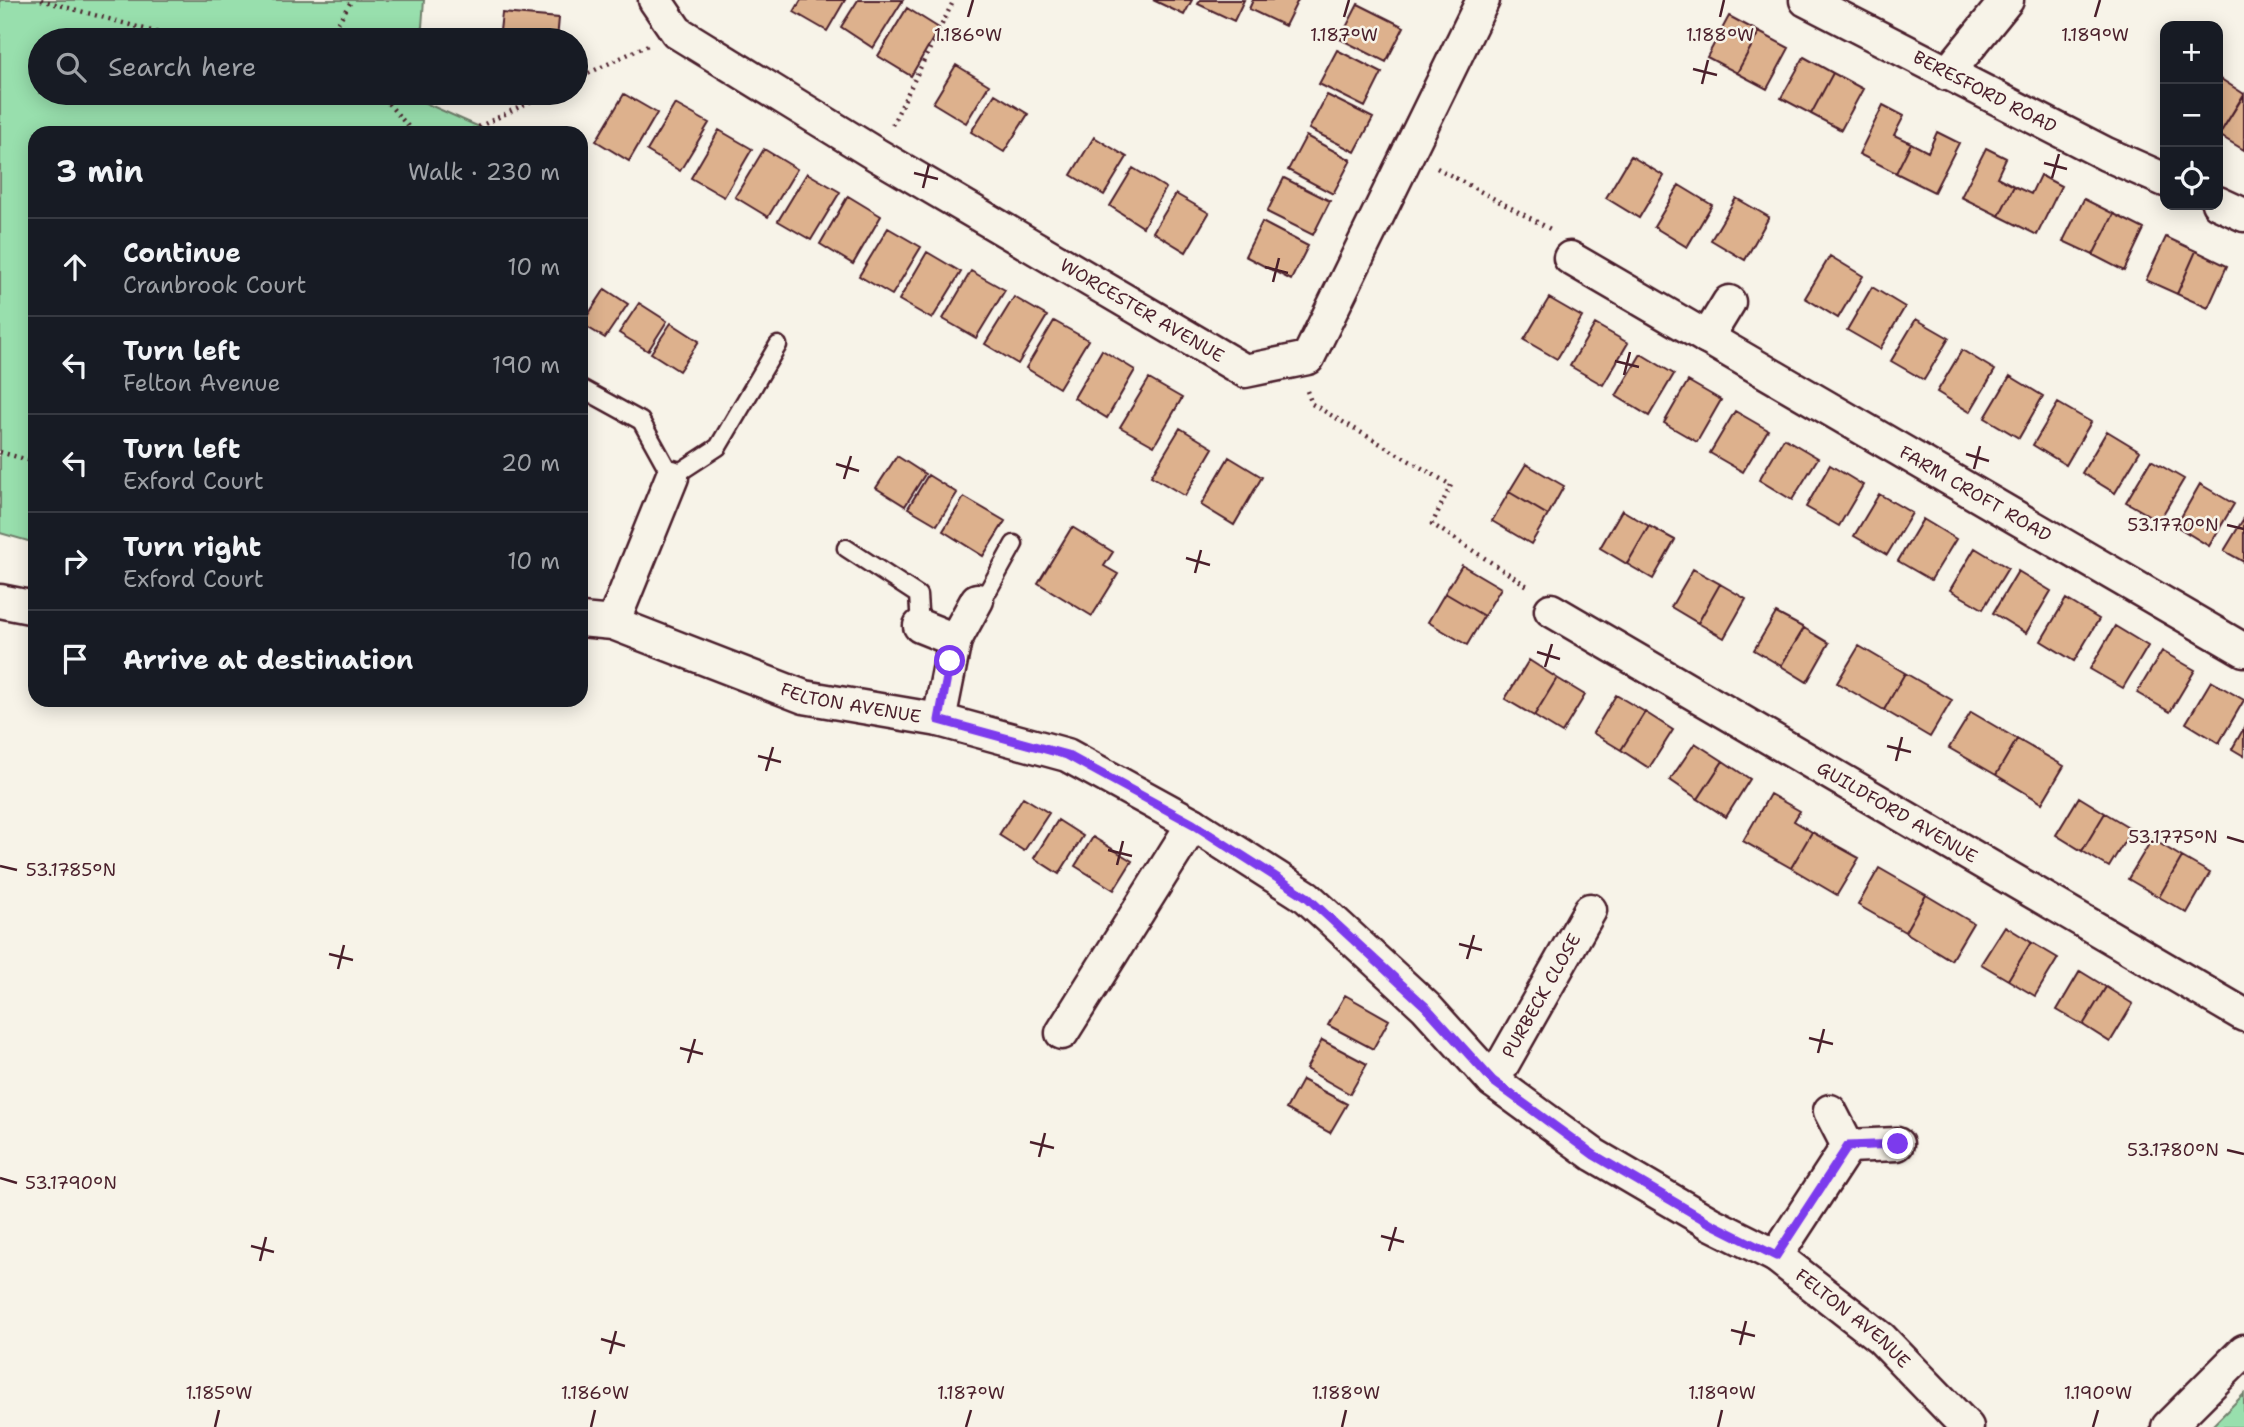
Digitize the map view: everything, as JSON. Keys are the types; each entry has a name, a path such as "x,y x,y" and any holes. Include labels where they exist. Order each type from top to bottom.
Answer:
{"street":[{"name":"WORCESTER AVENUE","path":"655,0 677,32 877,155 1245,371 1296,360"},
{"name":"BERESFORD ROAD","path":"1806,0 2106,155 2160,178"},
{"path":"1947,74 2007,0"},
{"path":"1296,360 1308,358 1408,153 1477,2"},
{"path":"2223,205 2244,215"},
{"name":"FARM CROFT ROAD","path":"1570,258 2244,650"},
{"path":"1707,338 1729,302"},
{"path":"613,624 672,477"},
{"path":"939,720 956,640 977,600"},
{"path":"0,601 28,607"},
{"name":"GUILDFORD AVENUE","path":"1551,610 2244,1015"},
{"name":"FELTON AVENUE","path":"588,621 613,624 804,697 939,720 1067,755 1193,824 1307,897 1426,1007 1493,1081 1594,1155 1710,1223 1776,1256 1881,1338 1967,1427"},
{"path":"919,626 956,640"},
{"path":"1062,1033 1193,824"},
{"name":"PURBECK CLOSE","path":"1493,1081 1590,910"},
{"path":"1830,1111 1848,1146"},
{"path":"1848,1146 1898,1144"},
{"path":"1776,1256 1848,1146"},
{"path":"2168,1427 2244,1351"}],"lane":[{"path":"588,392 641,421 672,477 718,447 778,345"},
{"path":"977,600 989,589 1014,544"},
{"path":"846,548 918,595 919,626"}],"path":[{"path":"41,0 141,28"},
{"path":"337,28 352,0"},
{"path":"877,155 954,0"},
{"path":"588,73 677,32"},
{"path":"390,105 408,126"},
{"path":"480,126 523,105"},
{"path":"1408,153 1576,243 1570,258"},
{"path":"1296,360 1312,404 1451,485 1432,524 1539,593 1551,610"},
{"path":"0,452 28,460"}],"green space":[{"path":"0,0 424,0 422,28 28,28 28,105 430,105 477,126 28,126 28,541 0,533"},
{"path":"2244,1394 2244,1427 2211,1427"}],"building":[{"path":"801,0 845,0 827,31 794,12"},
{"path":"858,0 903,0 873,48 841,27"},
{"path":"1153,0 1192,0 1184,15"},
{"path":"1200,0 1244,0 1234,21 1198,4"},
{"path":"1253,0 1298,0 1285,26 1249,9"},
{"path":"1358,4 1404,27 1386,62 1340,39"},
{"path":"907,8 939,28 911,76 878,56"},
{"path":"502,13 559,18 558,28 500,28"},
{"path":"1729,16 1759,32 1737,73 1707,57"},
{"path":"1759,32 1789,48 1767,89 1737,73"},
{"path":"1337,50 1382,73 1365,107 1319,84"},
{"path":"1804,57 1833,73 1811,114 1781,98"},
{"path":"956,65 989,85 966,123 933,103"},
{"path":"1833,73 1863,89 1841,130 1811,114"},
{"path":"2223,80 2244,94 2223,128"},
{"path":"624,94 657,113 629,161 596,141"},
{"path":"995,94 1028,114 1004,152 971,132"},
{"path":"1327,95 1373,118 1355,152 1309,129"},
{"path":"2244,95 2244,150 2223,137 2223,129"},
{"path":"675,104 709,123 680,171 647,151"},
{"path":"1883,105 1904,116 1894,135 1911,143 1896,173 1859,154"},
{"path":"719,130 752,149 724,197 691,178"},
{"path":"1937,132 1959,143 1934,192 1896,173 1911,143 1928,152"},
{"path":"1306,136 1351,160 1333,194 1288,170"},
{"path":"1094,137 1127,157 1104,195 1071,175"},
{"path":"1986,148 2006,158 1997,177 2014,186 1999,216 1961,197"},
{"path":"764,149 797,169 768,217 735,197"},
{"path":"1631,156 1664,176 1639,218 1606,198"},
{"path":"1133,168 1166,188 1143,227 1110,206"},
{"path":"807,173 840,192 811,240 778,221"},
{"path":"2040,175 2061,186 2037,235 1999,216 2014,186 2031,194"},
{"path":"1284,178 1330,201 1313,235 1267,212"},
{"path":"1679,185 1712,205 1687,247 1654,227"},
{"path":"1176,194 1209,213 1186,252 1153,232"},
{"path":"848,196 881,216 853,264 820,244"},
{"path":"1736,198 1769,217 1745,260 1711,240"},
{"path":"2084,199 2114,214 2093,255 2063,241"},
{"path":"2114,214 2144,229 2124,271 2093,255"},
{"path":"1262,222 1308,246 1291,280 1245,256"},
{"path":"888,228 921,247 892,295 859,276"},
{"path":"2166,237 2196,251 2177,294 2146,280"},
{"path":"2196,251 2227,266 2208,308 2177,294"},
{"path":"927,252 961,272 932,319 899,300"},
{"path":"1830,256 1863,276 1838,318 1805,298"},
{"path":"971,271 1005,290 976,338 943,319"},
{"path":"1872,287 1905,307 1880,349 1847,330"},
{"path":"605,289 628,304 605,338 588,328 588,315"},
{"path":"1014,297 1047,316 1018,364 985,344"},
{"path":"1549,298 1582,317 1557,359 1524,340"},
{"path":"639,303 667,321 648,351 619,333"},
{"path":"1916,319 1949,338 1924,380 1891,361"},
{"path":"1054,321 1088,340 1059,388 1026,368"},
{"path":"671,323 699,341 679,371 651,353"},
{"path":"1595,324 1628,343 1603,385 1570,366"},
{"path":"1102,350 1135,370 1107,418 1074,398"},
{"path":"1962,350 1995,370 1970,412 1937,392"},
{"path":"1641,354 1674,374 1649,416 1616,396"},
{"path":"2010,376 2043,396 2019,438 1985,418"},
{"path":"1149,379 1182,398 1154,446 1120,427"},
{"path":"1688,381 1721,400 1697,442 1664,423"},
{"path":"2058,403 2091,422 2066,465 2033,445"},
{"path":"1735,411 1768,430 1743,472 1710,453"},
{"path":"1180,428 1213,448 1185,496 1151,476"},
{"path":"2107,431 2140,451 2115,493 2082,473"},
{"path":"1784,438 1818,458 1792,500 1759,480"},
{"path":"897,456 925,474 905,506 876,488"},
{"path":"1229,457 1262,477 1234,525 1201,505"},
{"path":"2151,460 2184,479 2159,521 2126,502"},
{"path":"1526,464 1564,486 1548,515 1509,492"},
{"path":"1830,465 1863,485 1839,526 1806,507"},
{"path":"928,475 957,493 937,525 908,508"},
{"path":"2200,484 2234,504 2209,546 2176,526"},
{"path":"1509,492 1548,515 1531,544 1492,521"},
{"path":"1879,494 1912,513 1887,555 1854,536"},
{"path":"964,497 1005,521 983,556 943,531"},
{"path":"1622,510 1649,526 1627,564 1600,548"},
{"path":"2244,518 2244,562 2224,551"},
{"path":"1923,519 1956,539 1931,580 1898,561"},
{"path":"1649,526 1675,540 1653,579 1627,564"},
{"path":"1072,527 1113,552 1104,566 1118,574 1092,616 1038,583"},
{"path":"1975,548 2008,568 1983,609 1950,590"},
{"path":"1462,565 1501,588 1484,616 1445,593"},
{"path":"1693,569 1720,584 1698,623 1671,607"},
{"path":"2018,571 2051,591 2026,633 1993,613"},
{"path":"1720,584 1746,599 1724,638 1698,623"},
{"path":"1445,593 1484,616 1467,645 1428,622"},
{"path":"2066,599 2099,619 2074,661 2041,641"},
{"path":"1776,613 1804,628 1781,666 1754,650"},
{"path":"2115,626 2148,646 2123,688 2090,669"},
{"path":"1804,628 1829,643 1807,682 1781,666"},
{"path":"1859,646 1905,673 1884,710 1837,683"},
{"path":"2162,651 2195,670 2170,712 2137,693"},
{"path":"1529,660 1557,678 1534,716 1505,699"},
{"path":"1905,673 1952,700 1930,737 1884,710"},
{"path":"1557,678 1585,695 1562,733 1534,716"},
{"path":"2211,681 2244,700 2219,743 2186,723"},
{"path":"1616,695 1645,712 1621,750 1593,733"},
{"path":"1645,712 1673,730 1649,768 1621,750"},
{"path":"1971,712 2017,739 1996,775 1949,748"},
{"path":"2244,728 2244,756 2232,749"},
{"path":"2017,739 2064,766 2042,803 1996,775"},
{"path":"1695,743 1723,761 1698,799 1670,780"},
{"path":"1723,761 1750,779 1726,817 1698,799"},
{"path":"1770,794 1800,811 1794,821 1812,832 1791,868 1743,841"},
{"path":"1023,797 1049,813 1024,851 999,835"},
{"path":"2079,797 2105,813 2082,851 2056,835"},
{"path":"2105,813 2132,829 2109,867 2082,851"},
{"path":"1058,820 1083,836 1059,874 1034,858"},
{"path":"1812,832 1859,858 1837,895 1791,868"},
{"path":"1093,837 1132,861 1114,890 1075,866"},
{"path":"2152,839 2182,857 2159,897 2128,879"},
{"path":"2182,857 2210,873 2187,913 2159,897"},
{"path":"1879,868 1926,895 1905,932 1858,905"},
{"path":"1926,895 1973,923 1951,960 1905,932"},
{"path":"2005,926 2031,942 2008,980 1981,964"},
{"path":"2031,942 2058,958 2035,996 2008,980"},
{"path":"2080,971 2106,987 2083,1025 2057,1010"},
{"path":"2106,987 2133,1004 2110,1042 2083,1025"},
{"path":"1345,995 1389,1020 1373,1049 1328,1025"},
{"path":"1322,1040 1367,1064 1350,1094 1306,1069"},
{"path":"1302,1080 1347,1104 1330,1133 1286,1109"}],"route":[{"path":"950,661 939,720 1067,755 1193,824 1307,897 1426,1007 1493,1081 1594,1155 1710,1223 1776,1256 1848,1146 1898,1144"}]}
